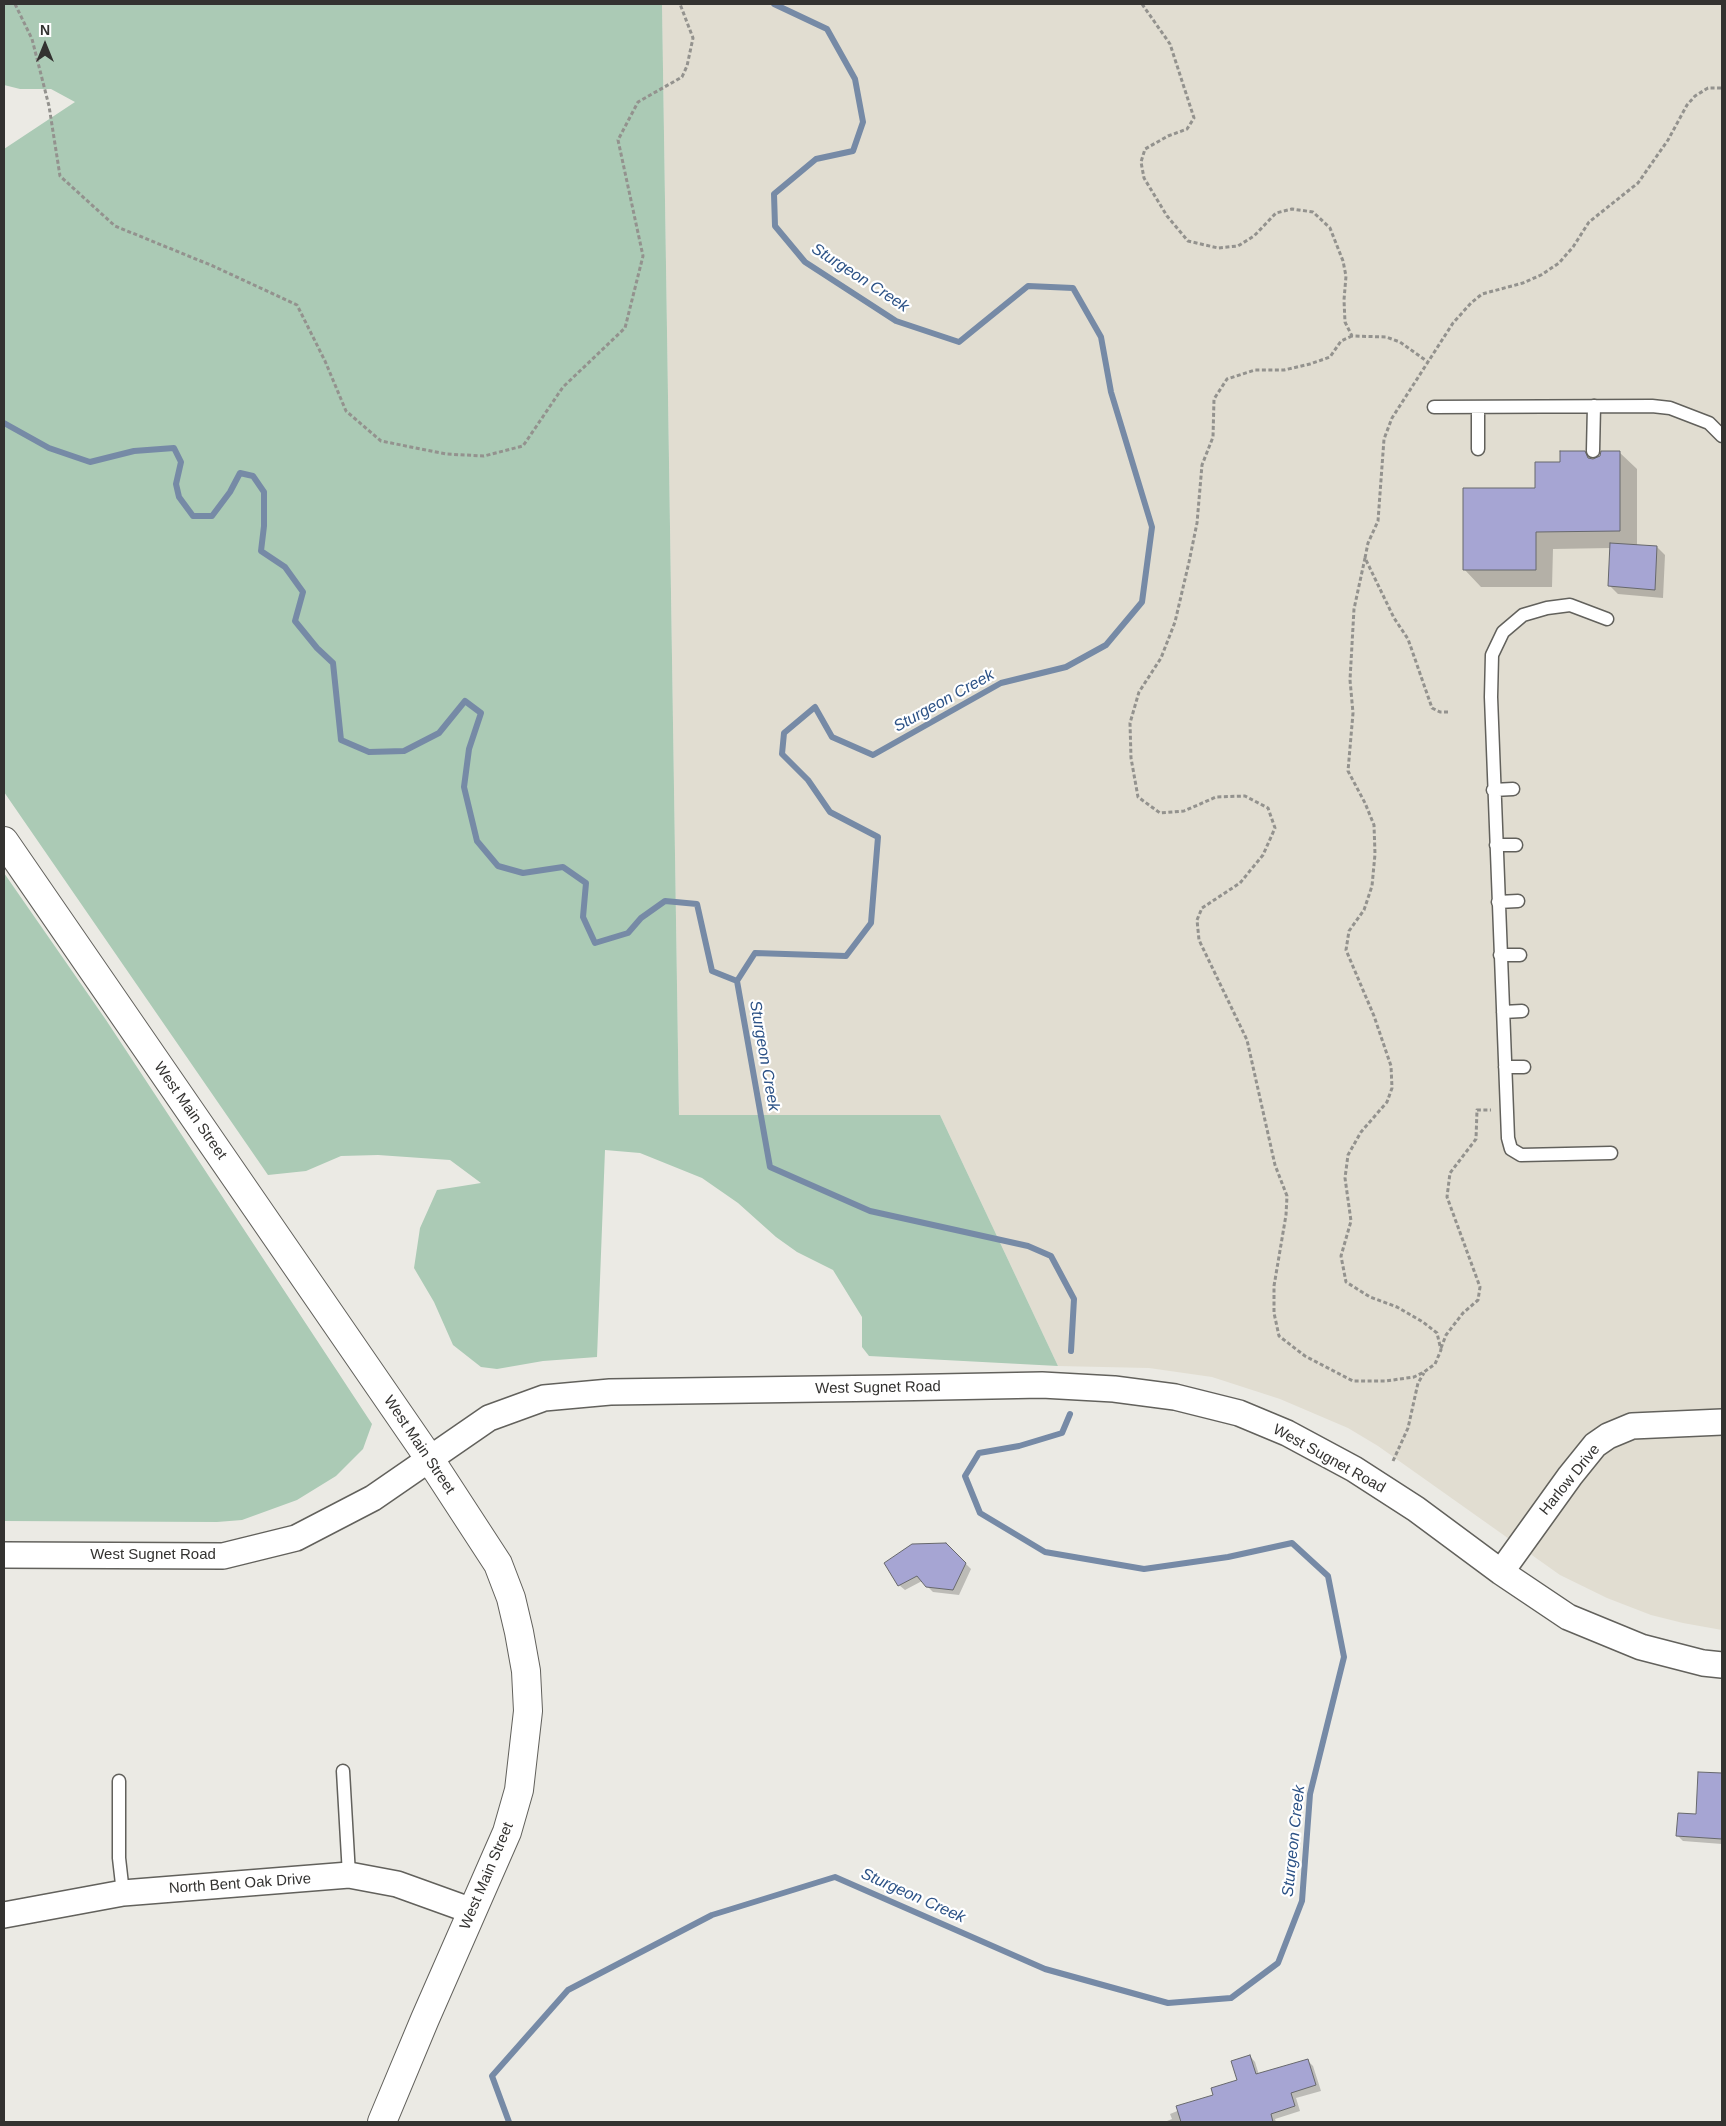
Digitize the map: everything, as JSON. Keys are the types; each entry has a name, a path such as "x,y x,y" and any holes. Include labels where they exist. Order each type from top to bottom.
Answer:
{"street":[{"name":"West Main Street","path":"4,841 429,1458 498,1564 511,1598 526,1671 528,1711 519,1790 508,1832 472,1910 382,2122"},
{"name":"West Sugnet Road","path":"4,1555 223,1556 296,1538 373,1498 489,1418 544,1398 610,1392 1042,1385 1114,1388 1184,1399 1239,1413 1288,1433 1354,1469 1416,1509 1501,1572 1568,1617 1641,1647 1703,1663 1722,1665"},
{"name":"Harlow Drive","path":"1501,1572 1570,1476 1596,1445 1608,1436 1632,1426 1722,1422"},
{"name":"North Bent Oak Drive","path":"4,1916 123,1893 348,1875 397,1884 472,1910"}],"lane":[{"path":"1434,406 1670,408 1709,423 1722,436"},
{"path":"1478,406 1478,449"},
{"path":"1593,451 1594,406"},
{"path":"1607,619 1570,606 1547,608 1523,615 1502,632 1492,655 1493,790 1508,1138 1511,1149 1521,1155 1611,1153"},
{"path":"1493,790 1513,789"},
{"path":"1496,845 1516,845"},
{"path":"1498,902 1518,900"},
{"path":"1500,955 1520,955"},
{"path":"1502,1012 1522,1011"},
{"path":"1505,1067 1524,1067"},
{"path":"344,1771 348,1875"},
{"path":"119,1781 119,1858 123,1893"}],"path":[{"path":"15,4 35,49 49,106 60,176 115,226 213,266 297,305 325,361 346,411 381,442 446,454 484,456 524,446 563,387 624,328 643,256 618,140 638,102 682,77 687,66 693,38 680,4"},
{"path":"1142,4 1170,44 1194,118 1187,129 1168,136 1145,149 1142,162 1144,178 1167,216 1188,241 1218,248 1238,246 1254,236 1276,213 1292,209 1313,212 1330,228 1343,261 1346,276 1345,322 1352,336"},
{"path":"1441,1350 1437,1333 1423,1322 1397,1307 1370,1297 1346,1282 1341,1256 1351,1221 1345,1178 1348,1155 1361,1132 1387,1102 1392,1088 1391,1066 1374,1016 1346,950 1349,931 1364,910 1372,886 1375,854 1374,825 1348,771 1353,713 1350,680 1354,609 1368,543 1378,521 1384,439 1392,418 1453,323 1471,303 1482,294 1523,283 1541,275 1560,263 1573,248 1589,222 1638,184 1668,140 1687,105 1695,96 1708,88 1722,88"},
{"path":"1428,362 1400,342 1386,337 1352,336 1341,341 1330,357 1310,364 1284,370 1255,370 1227,378 1214,399 1213,437 1202,465 1197,523 1190,562 1172,631 1161,658 1140,692 1130,722 1131,758 1138,797 1160,814 1184,811 1216,797 1245,796 1268,808 1275,828 1263,855 1240,883 1202,908 1197,920 1199,940 1247,1040 1274,1165 1287,1196 1286,1215 1274,1286 1274,1313 1279,1336 1305,1356 1353,1380 1386,1381 1414,1377 1434,1364 1446,1335 1463,1313 1478,1300 1480,1287 1447,1197 1450,1173 1476,1139 1477,1110 1492,1110"},
{"path":"1365,558 1387,603 1408,639 1432,708 1440,712 1448,712"},
{"path":"1393,1461 1408,1428 1418,1383 1424,1372"}],"shaded area":[{"path":"662,4 1722,4 1722,1630 1651,1615 1607,1598 1560,1575 1378,1446 1348,1428 1280,1399 1212,1377 1149,1368 1058,1366 940,1115 679,1115"}],"green space":[{"path":"4,4 662,4 679,1115 940,1115 1058,1366 869,1356 862,1347 862,1317 833,1270 797,1252 776,1237 738,1203 702,1178 640,1153 605,1150 597,1357 543,1361 497,1369 481,1367 453,1345 434,1302 414,1268 420,1228 437,1190 481,1183 450,1160 378,1155 341,1156 306,1171 268,1175 4,792 4,149 75,102 51,89 20,89 4,85"},
{"path":"4,873 106,1020 372,1424 363,1449 336,1476 297,1500 242,1520 217,1522 4,1521"}],"building":[{"path":"1560,451 1585,451 1588,458 1593,459 1600,456 1601,451 1620,451 1620,531 1536,532 1536,570 1463,570 1463,488 1535,488 1535,462 1560,462"},
{"path":"1610,543 1657,546 1655,590 1608,586"},
{"path":"946,1543 966,1563 953,1590 926,1587 917,1576 898,1586 884,1563 912,1544"},
{"path":"1698,1772 1722,1773 1722,1839 1676,1836 1678,1813 1696,1814"},
{"path":"1250,2055 1256,2074 1308,2059 1316,2085 1291,2093 1295,2106 1271,2114 1273,2122 1181,2122 1176,2106 1213,2095 1211,2088 1237,2080 1231,2061"}],"waterway":[{"name":"Sturgeon Creek","path":"774,4 827,29 855,79 863,122 853,151 816,159 774,194 775,226 805,262 896,321 959,342 1028,286 1073,288 1101,337 1111,392 1152,527 1142,602 1106,645 1066,667 1001,683 873,755 832,737 815,707 784,733 782,754 808,780 830,812 878,837 871,923 846,956 755,953 737,981 770,1167 870,1211 1028,1246 1051,1256 1074,1299 1071,1351"},
{"path":"4,423 49,448 90,462 134,451 174,448 181,462 176,484 179,497 193,516 212,516 230,492 240,473 253,476 264,492 264,526 261,551 285,567 303,592 295,621 317,648 333,663 341,740 369,752 404,751 439,733 465,701 481,713 469,749 464,787 477,841 498,866 523,873 563,867 586,883 583,917 595,943 628,933 641,918 665,901 697,904 712,971 737,981"},
{"name":"Sturgeon Creek","path":"509,2122 492,2076 568,1990 712,1915 835,1877 1045,1969 1168,2003 1231,1998 1278,1963 1302,1901 1310,1794 1344,1657 1328,1576 1292,1543 1228,1557 1144,1569 1045,1552 980,1513 965,1476 979,1453 1019,1446 1062,1433 1070,1414"}]}
